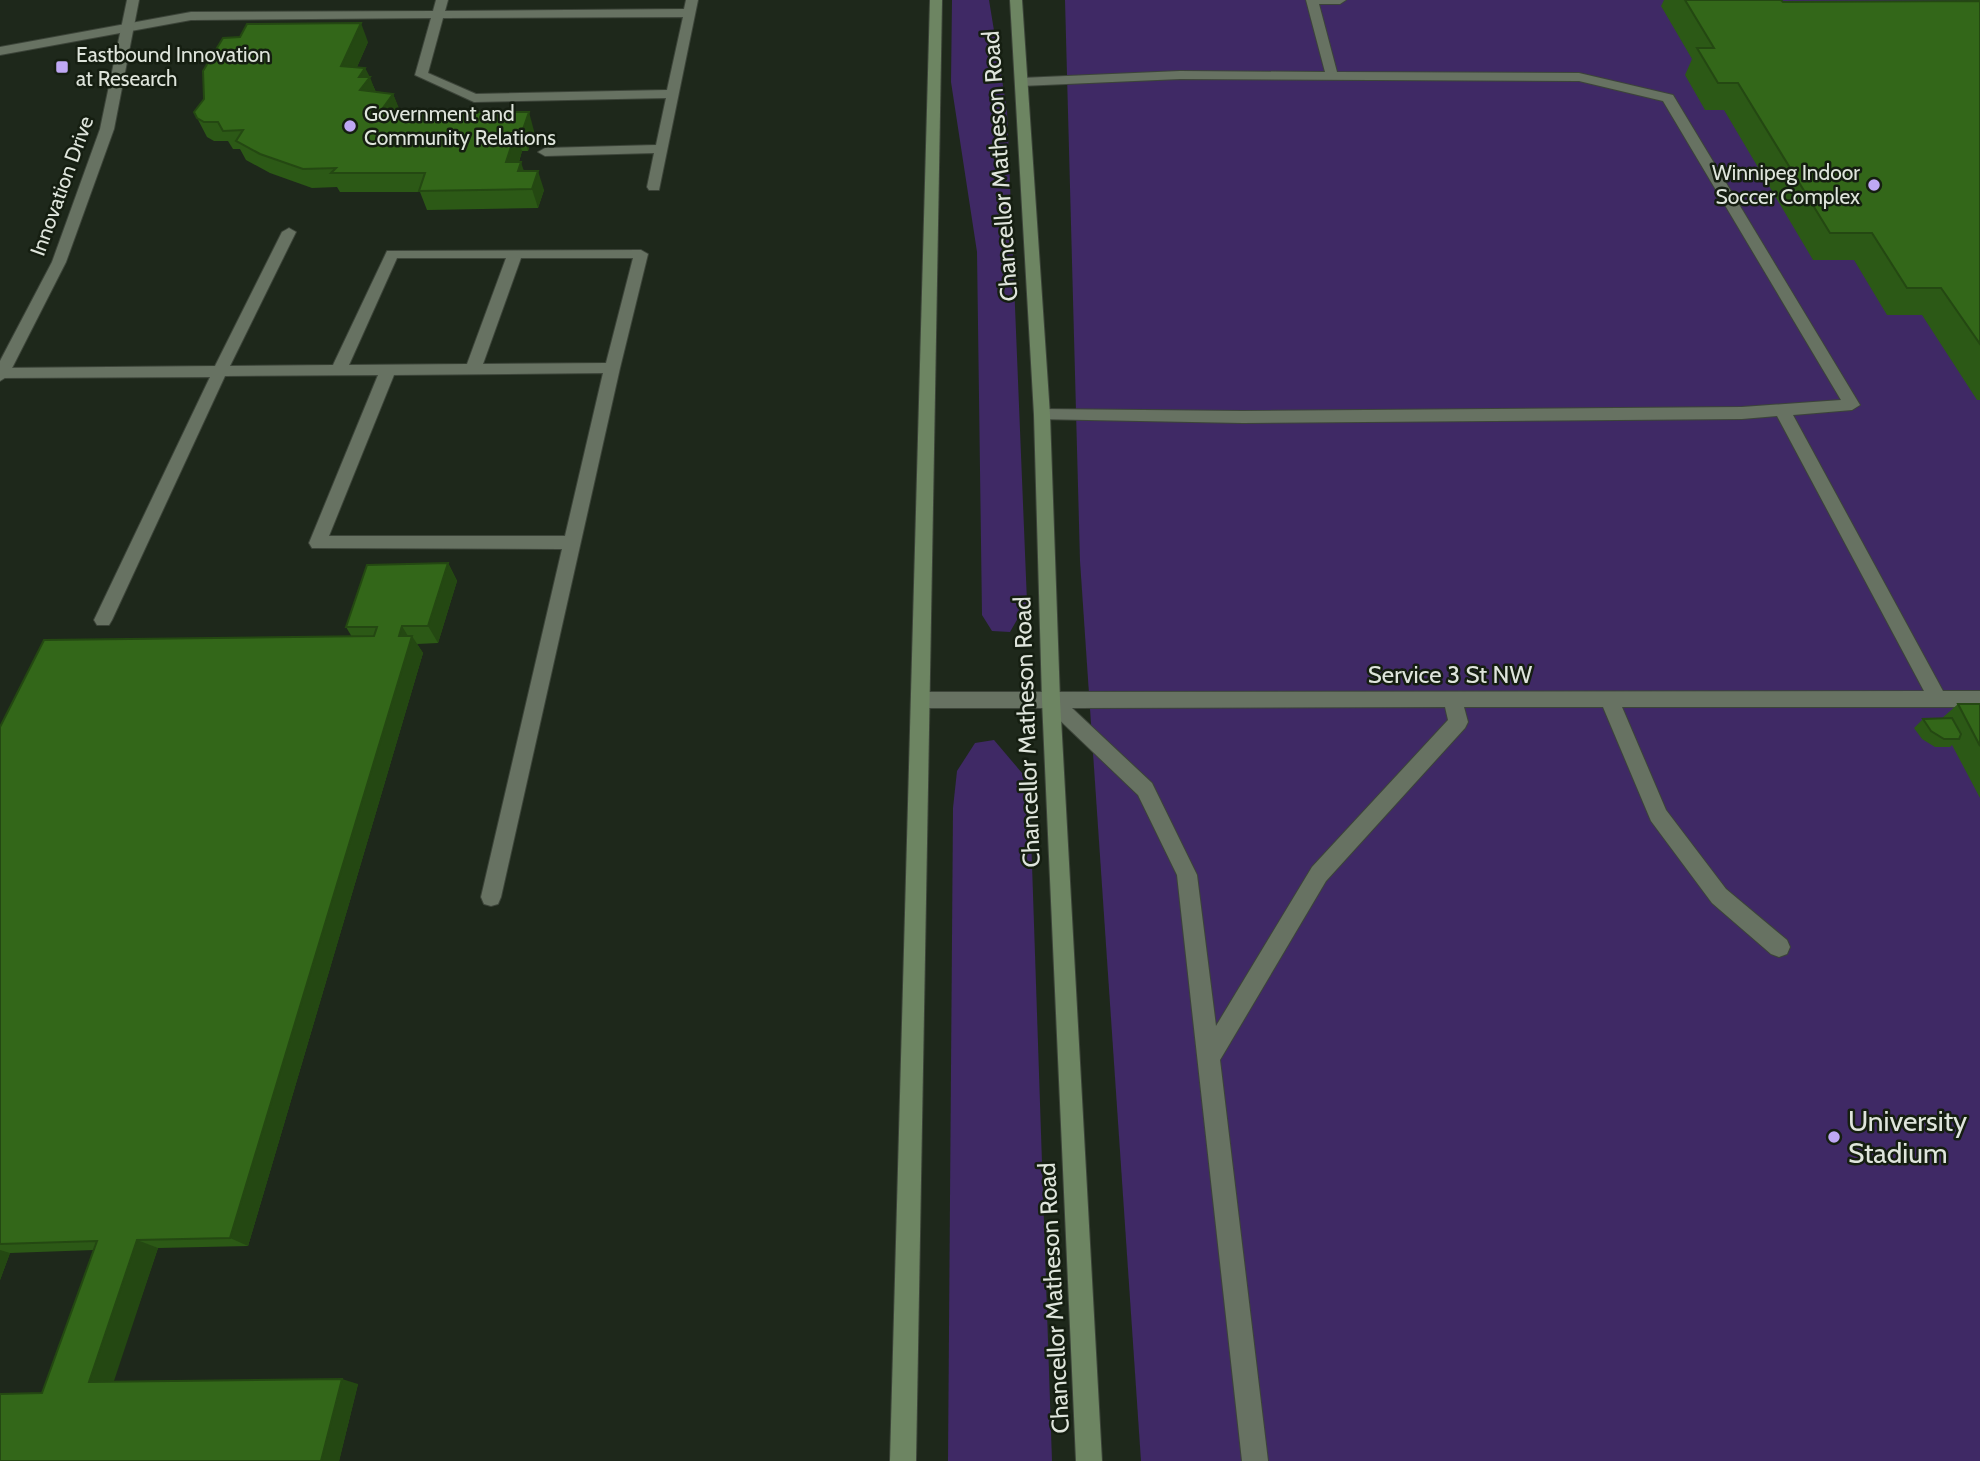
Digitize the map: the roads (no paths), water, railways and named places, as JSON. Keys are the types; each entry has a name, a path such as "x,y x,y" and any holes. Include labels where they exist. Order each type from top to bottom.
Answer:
{"main road":[{"path":"903,1461 936,0"},
{"name":"Chancellor Matheson Road","path":"1016,0 1042,415 1051,700 1089,1461"}],"street":[{"name":"Innovation Drive","path":"1,375 59,262 107,129 133,0"},
{"path":"442,0 421,75 474,98 672,94"},
{"path":"506,14 512,0"},
{"path":"1332,76 1312,0 1340,0"},
{"path":"0,51 191,16 506,14 690,7 654,187"},
{"path":"1021,82 1180,75 1579,76 1668,98 1852,405 1742,413 1042,415"},
{"path":"545,152 661,149"},
{"path":"103,620 220,371 289,232"},
{"path":"339,370 392,254 641,254 612,368 491,897"},
{"path":"473,369 515,254"},
{"path":"1,375 612,368"},
{"path":"388,370 318,542 572,542"},
{"path":"1782,410 1938,700"},
{"name":"Service 3 St NW","path":"920,700 1980,699"},
{"path":"1051,700 1145,789 1186,875 1255,1461"},
{"path":"1208,1059 1319,874 1458,722 1453,700"},
{"path":"1609,700 1658,815 1719,895 1779,947"}],"place":[{"name":"Eastbound Innovation at Research","path":"62,67"},
{"name":"Government and Community Relations","path":"350,126"},
{"name":"Winnipeg Indoor Soccer Complex","path":"1874,185"},
{"name":"University Stadium","path":"1834,1137"}]}
